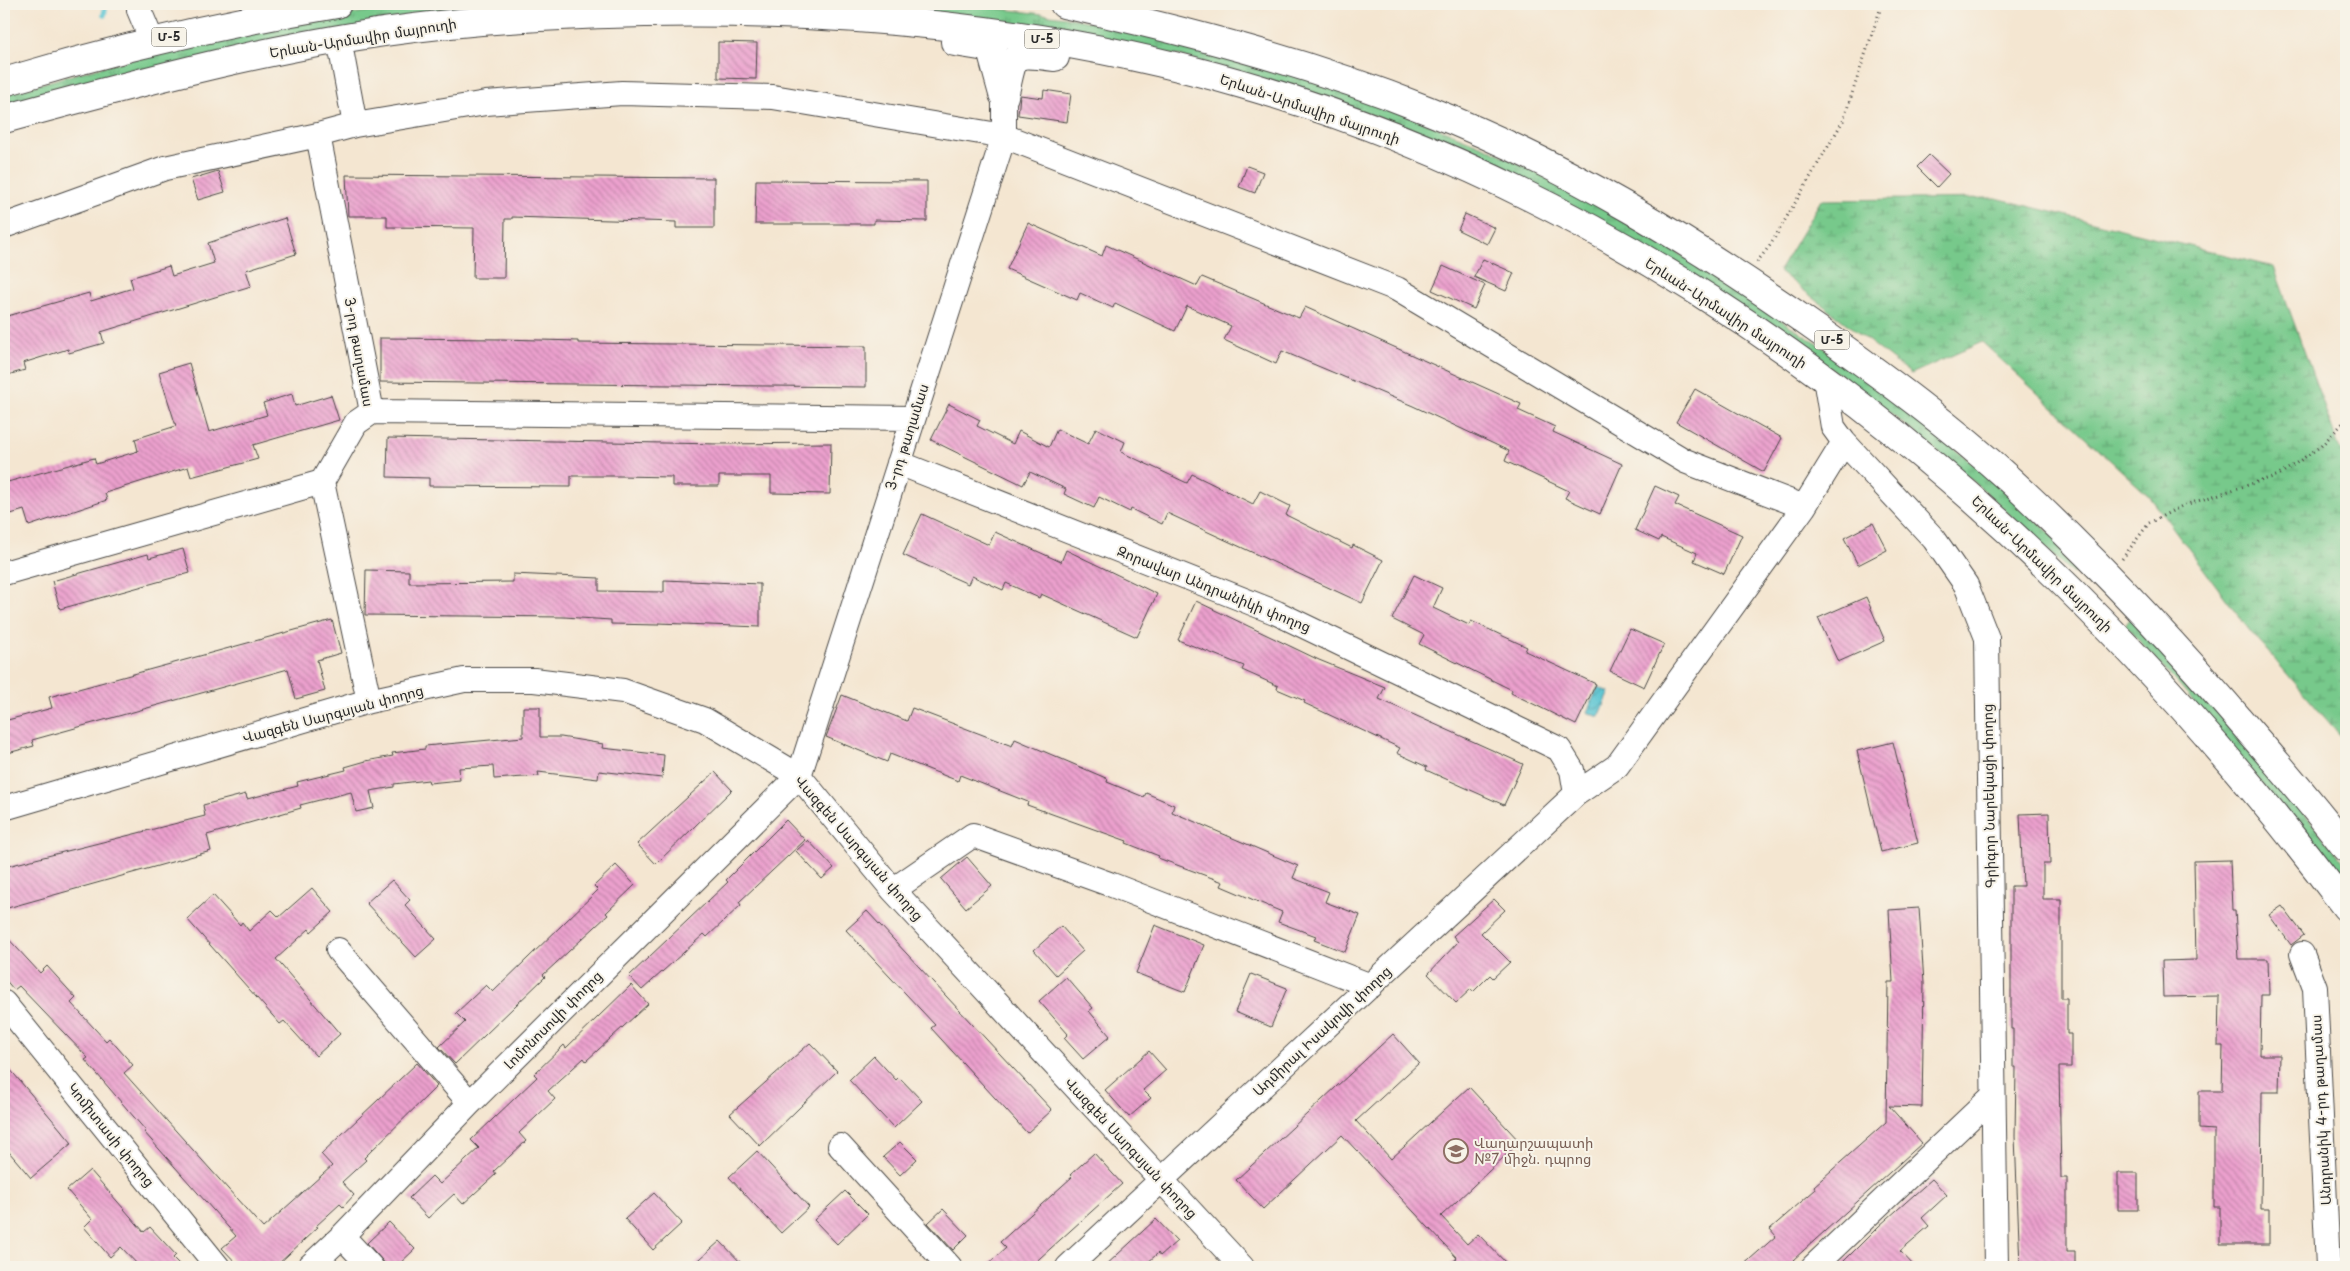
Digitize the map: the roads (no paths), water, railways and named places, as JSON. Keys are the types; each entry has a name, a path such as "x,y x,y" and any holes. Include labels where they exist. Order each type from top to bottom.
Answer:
{"highway":[{"name":"Մ-5","path":"4,82 152,41 246,19 337,4"},
{"name":"Մ-5","path":"1064,4 1181,30 1343,78 1474,130 1579,180 1745,278 1905,392 2008,478 2109,575 2194,666 2346,848"},
{"path":"1128,4 1181,30"},
{"name":"Երևան-Արմավիր մայրուղի","path":"4,119 215,64 339,39 456,23 620,13 723,12 869,20 966,28 1062,42 1212,76 1357,122 1458,163 1518,190 1624,247 1689,285 1825,378 1949,476 2002,523 2086,603 2169,691 2258,796 2346,907"},
{"path":"869,20 927,38 986,47 992,54 1004,96"},
{"path":"1004,96 1013,61 1023,53 1212,76"},
{"path":"2086,603 2109,575"}],"street":[{"path":"140,4 139,10 152,41"},
{"path":"339,39 355,125"},
{"path":"4,226 165,168 318,135 355,125 486,103 622,93 773,97 1004,136 1397,290 1685,461 1804,507"},
{"name":"3-րդ թաղամաս","path":"799,776 1004,136 1004,96"},
{"name":"3-րդ թաղամաս","path":"318,135 372,412 356,422 322,482"},
{"name":"Գրիգոր Նարեկացի փողոց","path":"1825,378 1833,427 1844,442 1934,539 1966,585 1987,638 1996,1267"},
{"path":"372,412 913,418"},
{"name":"Ադմիրալ Իսակովի փողոց","path":"1068,1267 1576,794 1617,766 1804,507 1844,442"},
{"name":"Զորավար Անդրանիկի փողոց","path":"899,463 1278,613 1559,749 1572,770 1576,794"},
{"path":"4,573 322,482 369,701"},
{"name":"Վազգեն Սարգսյան փողոց","path":"4,808 369,701 464,680 534,680 623,691 705,720 799,776 893,890 1242,1267"},
{"name":"Լոմոնոսովի փողոց","path":"309,1267 342,1236 470,1103 799,776"},
{"path":"893,890 973,835 1112,884 1371,986"},
{"path":"338,950 470,1103"},
{"name":"Անդրանիկ 4-րդ թաղամաս","path":"2302,954 2315,988 2328,1267"},
{"name":"Կոմիտասի փողոց","path":"4,1002 218,1267"},
{"path":"1813,1267 1993,1096"},
{"path":"840,1146 950,1267"},
{"path":"342,1236 371,1267"}],"water":[{"path":"1598,687 1610,692 1599,717 1587,712"}],"waterway":[{"path":"104,15 106,4"}],"place":[{"name":"Վաղարշապատի №7 միջն. դպրոց","path":"1456,1151"}]}
